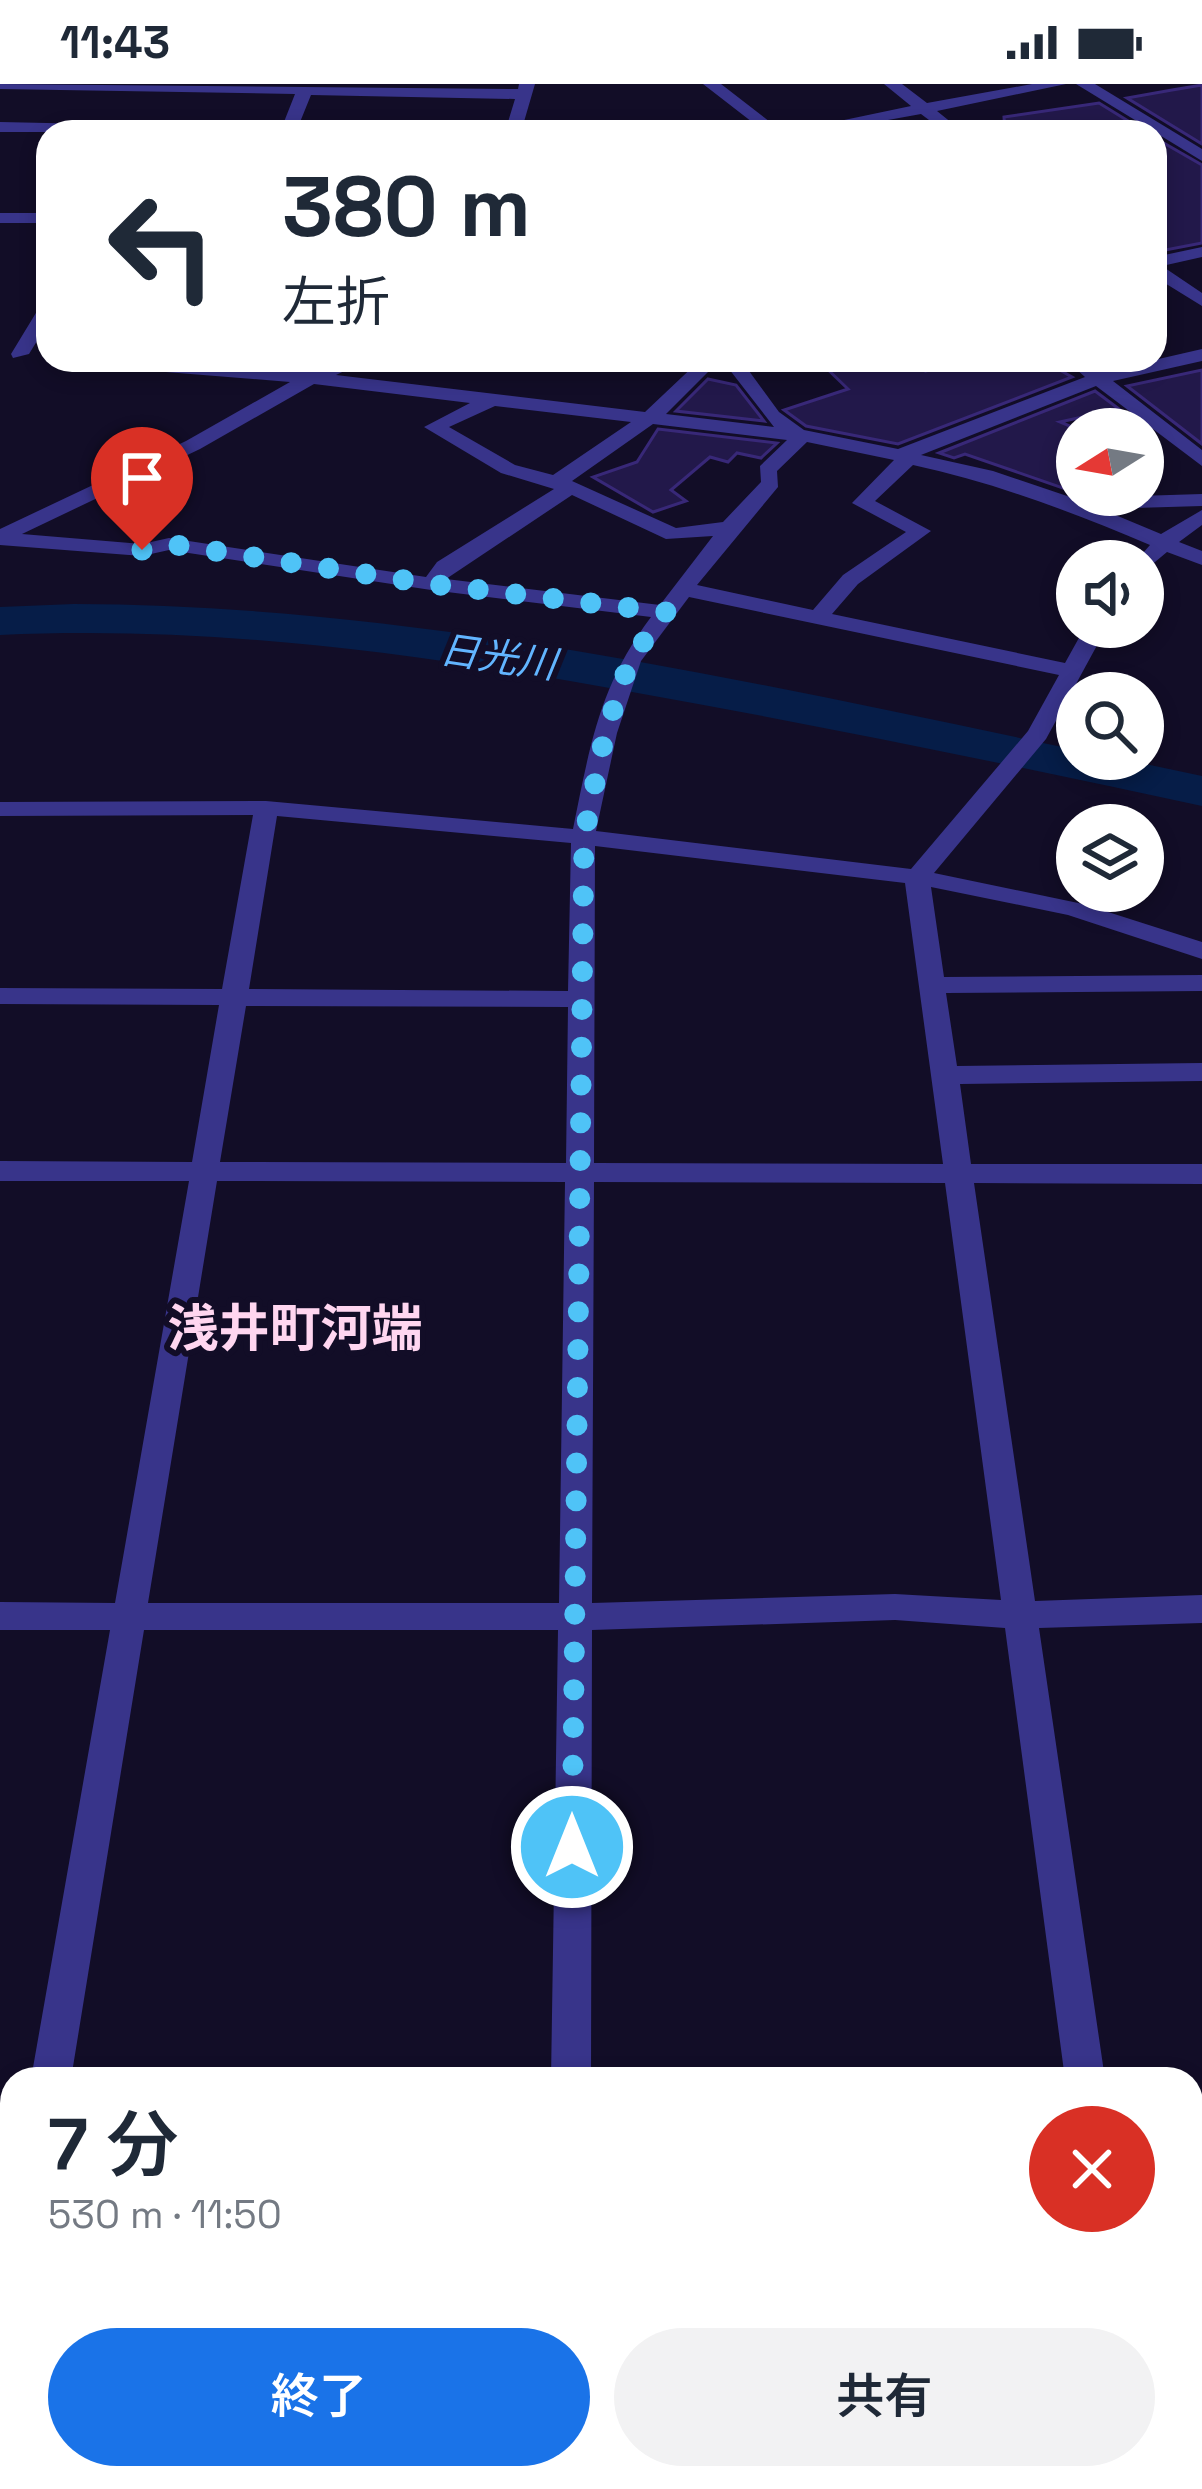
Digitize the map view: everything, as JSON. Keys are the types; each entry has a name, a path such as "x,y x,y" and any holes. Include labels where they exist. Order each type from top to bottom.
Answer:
{"street":[{"path":"0,84 525,89 516,120"},
{"path":"711,84 759,120"},
{"path":"892,84 937,120"},
{"path":"864,120 1058,84"},
{"path":"1084,84 1145,120"},
{"path":"136,120 153,86"},
{"path":"293,120 306,87"},
{"path":"0,127 36,128"},
{"path":"1167,133 1200,153"},
{"path":"1175,155 1200,153"},
{"path":"0,218 36,218"},
{"path":"1167,262 1202,252"},
{"path":"1167,274 1202,301"},
{"path":"10,353 36,322"},
{"path":"1167,363 1202,355"},
{"path":"285,372 801,437 986,475 1056,499"},
{"path":"0,538 193,445 326,372"},
{"path":"431,584 445,567 513,528 699,372"},
{"path":"740,372 772,416 801,437"},
{"path":"1091,372 1202,460"},
{"path":"819,616 859,574 921,531 862,503 906,456 1099,378 1126,372"},
{"path":"496,398 434,427 508,469 564,484 673,535 730,527"},
{"path":"571,2067 584,837 605,734 630,660 730,527 771,483 767,470 801,437"},
{"path":"1164,501 1202,500"},
{"path":"1164,542 1202,515"},
{"path":"1100,516 1159,540"},
{"path":"0,538 142,550 169,544 431,584 666,612"},
{"path":"1164,542 1202,559"},
{"path":"682,590 1071,671"},
{"path":"1083,2067 917,877 1038,734 1084,648"},
{"path":"53,2067 266,808"},
{"path":"0,809 266,808 584,837 917,877 1074,909 1202,951"},
{"path":"932,986 1202,983"},
{"path":"0,996 579,999"},
{"path":"943,1075 1202,1072"},
{"path":"0,1171 1202,1174"},
{"path":"0,1616 673,1617 895,1607 1019,1615 1202,1610"}],"building":[{"path":"1202,85 1202,144 1127,98"},
{"path":"1099,103 1127,120 1004,120"},
{"path":"1167,145 1202,165 1202,243 1167,250"},
{"path":"1202,370 1202,444 1164,415 1164,408 1155,408 1127,386"},
{"path":"830,372 1063,372 1072,377 898,444 806,426 784,410 848,389"},
{"path":"708,379 736,385 764,421 676,411"},
{"path":"1095,391 1118,408 1056,408 1056,486 965,454 954,458 939,453"},
{"path":"658,429 777,443 761,458 737,453 728,462 710,457 671,490 686,501 653,512 593,477 637,462"}],"waterway":[{"name":"日光川","path":"0,621 74,617 224,621 374,636 748,698 1202,791"}],"district":[{"name":"浅井町河端","path":"295,1328"}],"route":[{"path":"142,550 169,544 431,584 666,612 630,660 605,734 584,837 572,1847"}]}
